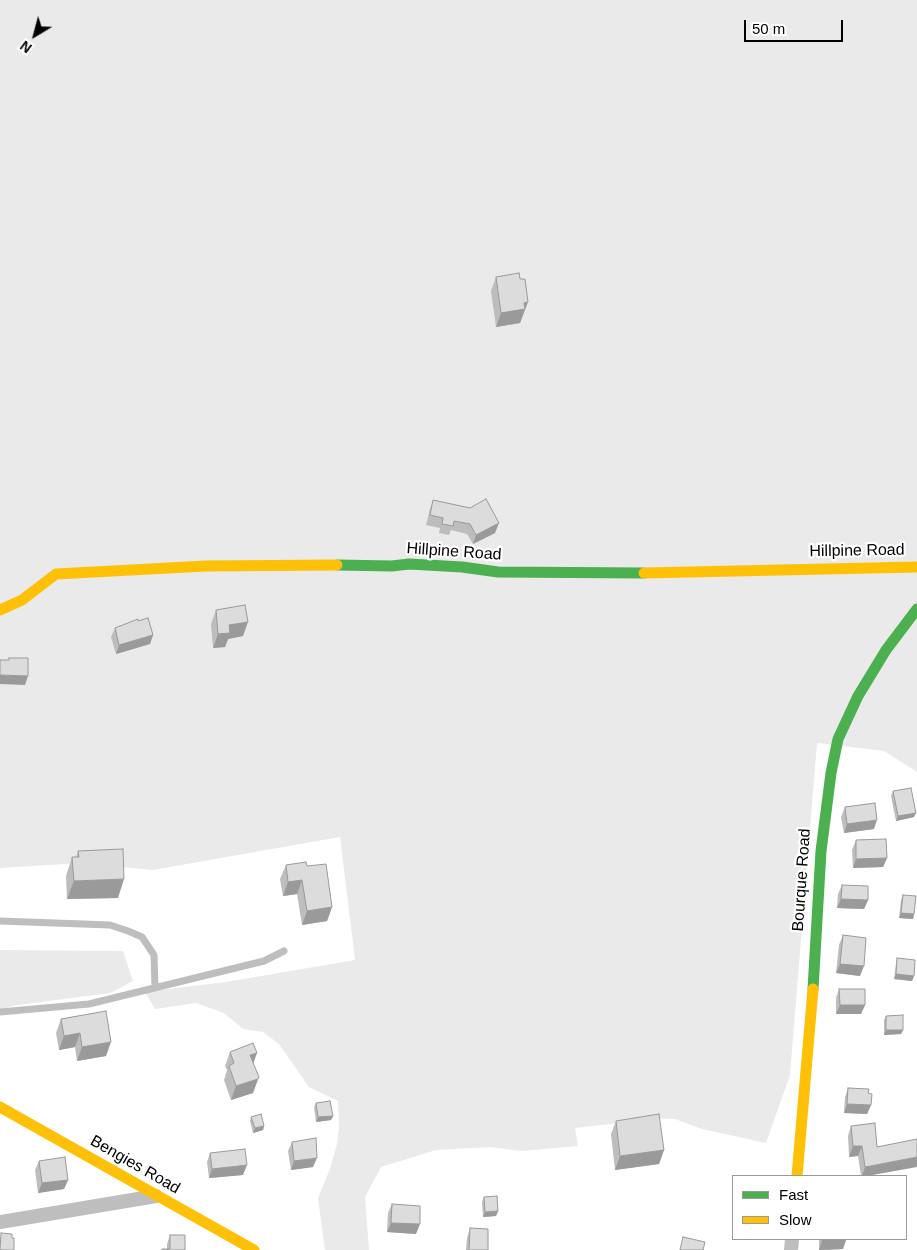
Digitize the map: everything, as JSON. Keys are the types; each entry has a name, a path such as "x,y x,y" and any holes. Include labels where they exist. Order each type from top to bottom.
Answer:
{"street":[{"name":"Hillpine Road","path":"0,610 22,600 56,574 206,566 294,564 392,566 409,564 462,567 498,572 617,574 917,566"},
{"name":"Bourque Road","path":"797,1175 814,975 821,851 831,772 838,739 858,696 886,650 917,609"},
{"name":"Bengies Road","path":"0,1107 254,1250"},
{"path":"0,1222 156,1196"}],"lane":[{"path":"0,921 110,925 142,937 154,955 155,988"},
{"path":"0,1012 89,1004 264,961 284,951"}],"shaded area":[{"path":"0,0 917,0 917,772 884,751 817,743 790,1075 766,1143 702,1129 675,1119 647,1118 575,1128 578,1146 522,1151 490,1147 436,1150 381,1167 365,1197 369,1250 325,1250 318,1198 330,1169 337,1144 339,1127 338,1101 309,1087 279,1044 263,1032 243,1029 224,1013 196,1003 155,1009 145,992 226,982 355,960 340,837 153,870 81,863 0,868"},
{"path":"0,950 123,951 133,981 110,993 0,1009"}],"building":[{"path":"519,273 520,279 525,279 528,302 524,303 525,309 501,313 496,277"},
{"path":"486,499 499,523 476,535 470,524 454,521 453,526 442,524 443,518 430,515 433,500 470,508"},
{"path":"245,605 248,622 229,625 230,633 218,634 216,610"},
{"path":"148,618 153,635 119,645 115,628 138,619 138,621"},
{"path":"9,658 28,658 28,676 0,675 0,660 9,660"},
{"path":"911,788 916,813 898,816 893,791"},
{"path":"875,803 877,820 847,824 845,807"},
{"path":"886,839 887,858 856,859 856,840"},
{"path":"123,849 124,879 74,881 72,857 79,857 78,851"},
{"path":"306,862 307,866 326,864 332,907 307,911 302,880 288,882 286,865"},
{"path":"842,885 868,886 868,900 841,899"},
{"path":"903,895 916,896 914,914 901,913"},
{"path":"843,935 866,938 864,966 840,964"},
{"path":"897,958 915,960 914,976 896,974"},
{"path":"839,989 865,989 865,1005 840,1005"},
{"path":"106,1011 111,1042 82,1047 80,1033 64,1036 61,1019"},
{"path":"903,1015 903,1030 886,1030 886,1016"},
{"path":"253,1043 257,1053 250,1055 259,1077 236,1086 229,1066 234,1063 230,1052"},
{"path":"848,1088 869,1089 868,1093 872,1094 871,1105 847,1104"},
{"path":"330,1101 333,1116 318,1117 316,1103"},
{"path":"261,1114 264,1126 255,1128 251,1117"},
{"path":"659,1114 664,1150 620,1156 616,1121"},
{"path":"875,1123 877,1147 917,1139 917,1157 865,1167 862,1146 853,1146 851,1126"},
{"path":"316,1138 317,1158 294,1161 292,1142"},
{"path":"245,1149 247,1165 212,1169 210,1153"},
{"path":"65,1157 68,1180 42,1183 39,1161"},
{"path":"497,1196 498,1211 485,1212 484,1197"},
{"path":"392,1204 420,1206 420,1224 391,1223"},
{"path":"470,1228 488,1229 488,1250 469,1250"},
{"path":"1,1233 12,1234 14,1250 0,1250"},
{"path":"170,1235 185,1235 185,1250 162,1250 170,1249"},
{"path":"683,1237 705,1242 703,1250 680,1250"}],"traffic: fast":[{"path":"337,565 392,566 409,564 462,567 498,572 644,573"},
{"path":"813,989 821,851 831,773 838,739 858,696 886,650 917,609"}],"traffic: slow":[{"path":"0,610 22,600 56,574 206,566 337,565"},
{"path":"644,573 917,567"},
{"path":"797,1175 813,989"},
{"path":"0,1107 254,1250"}]}
